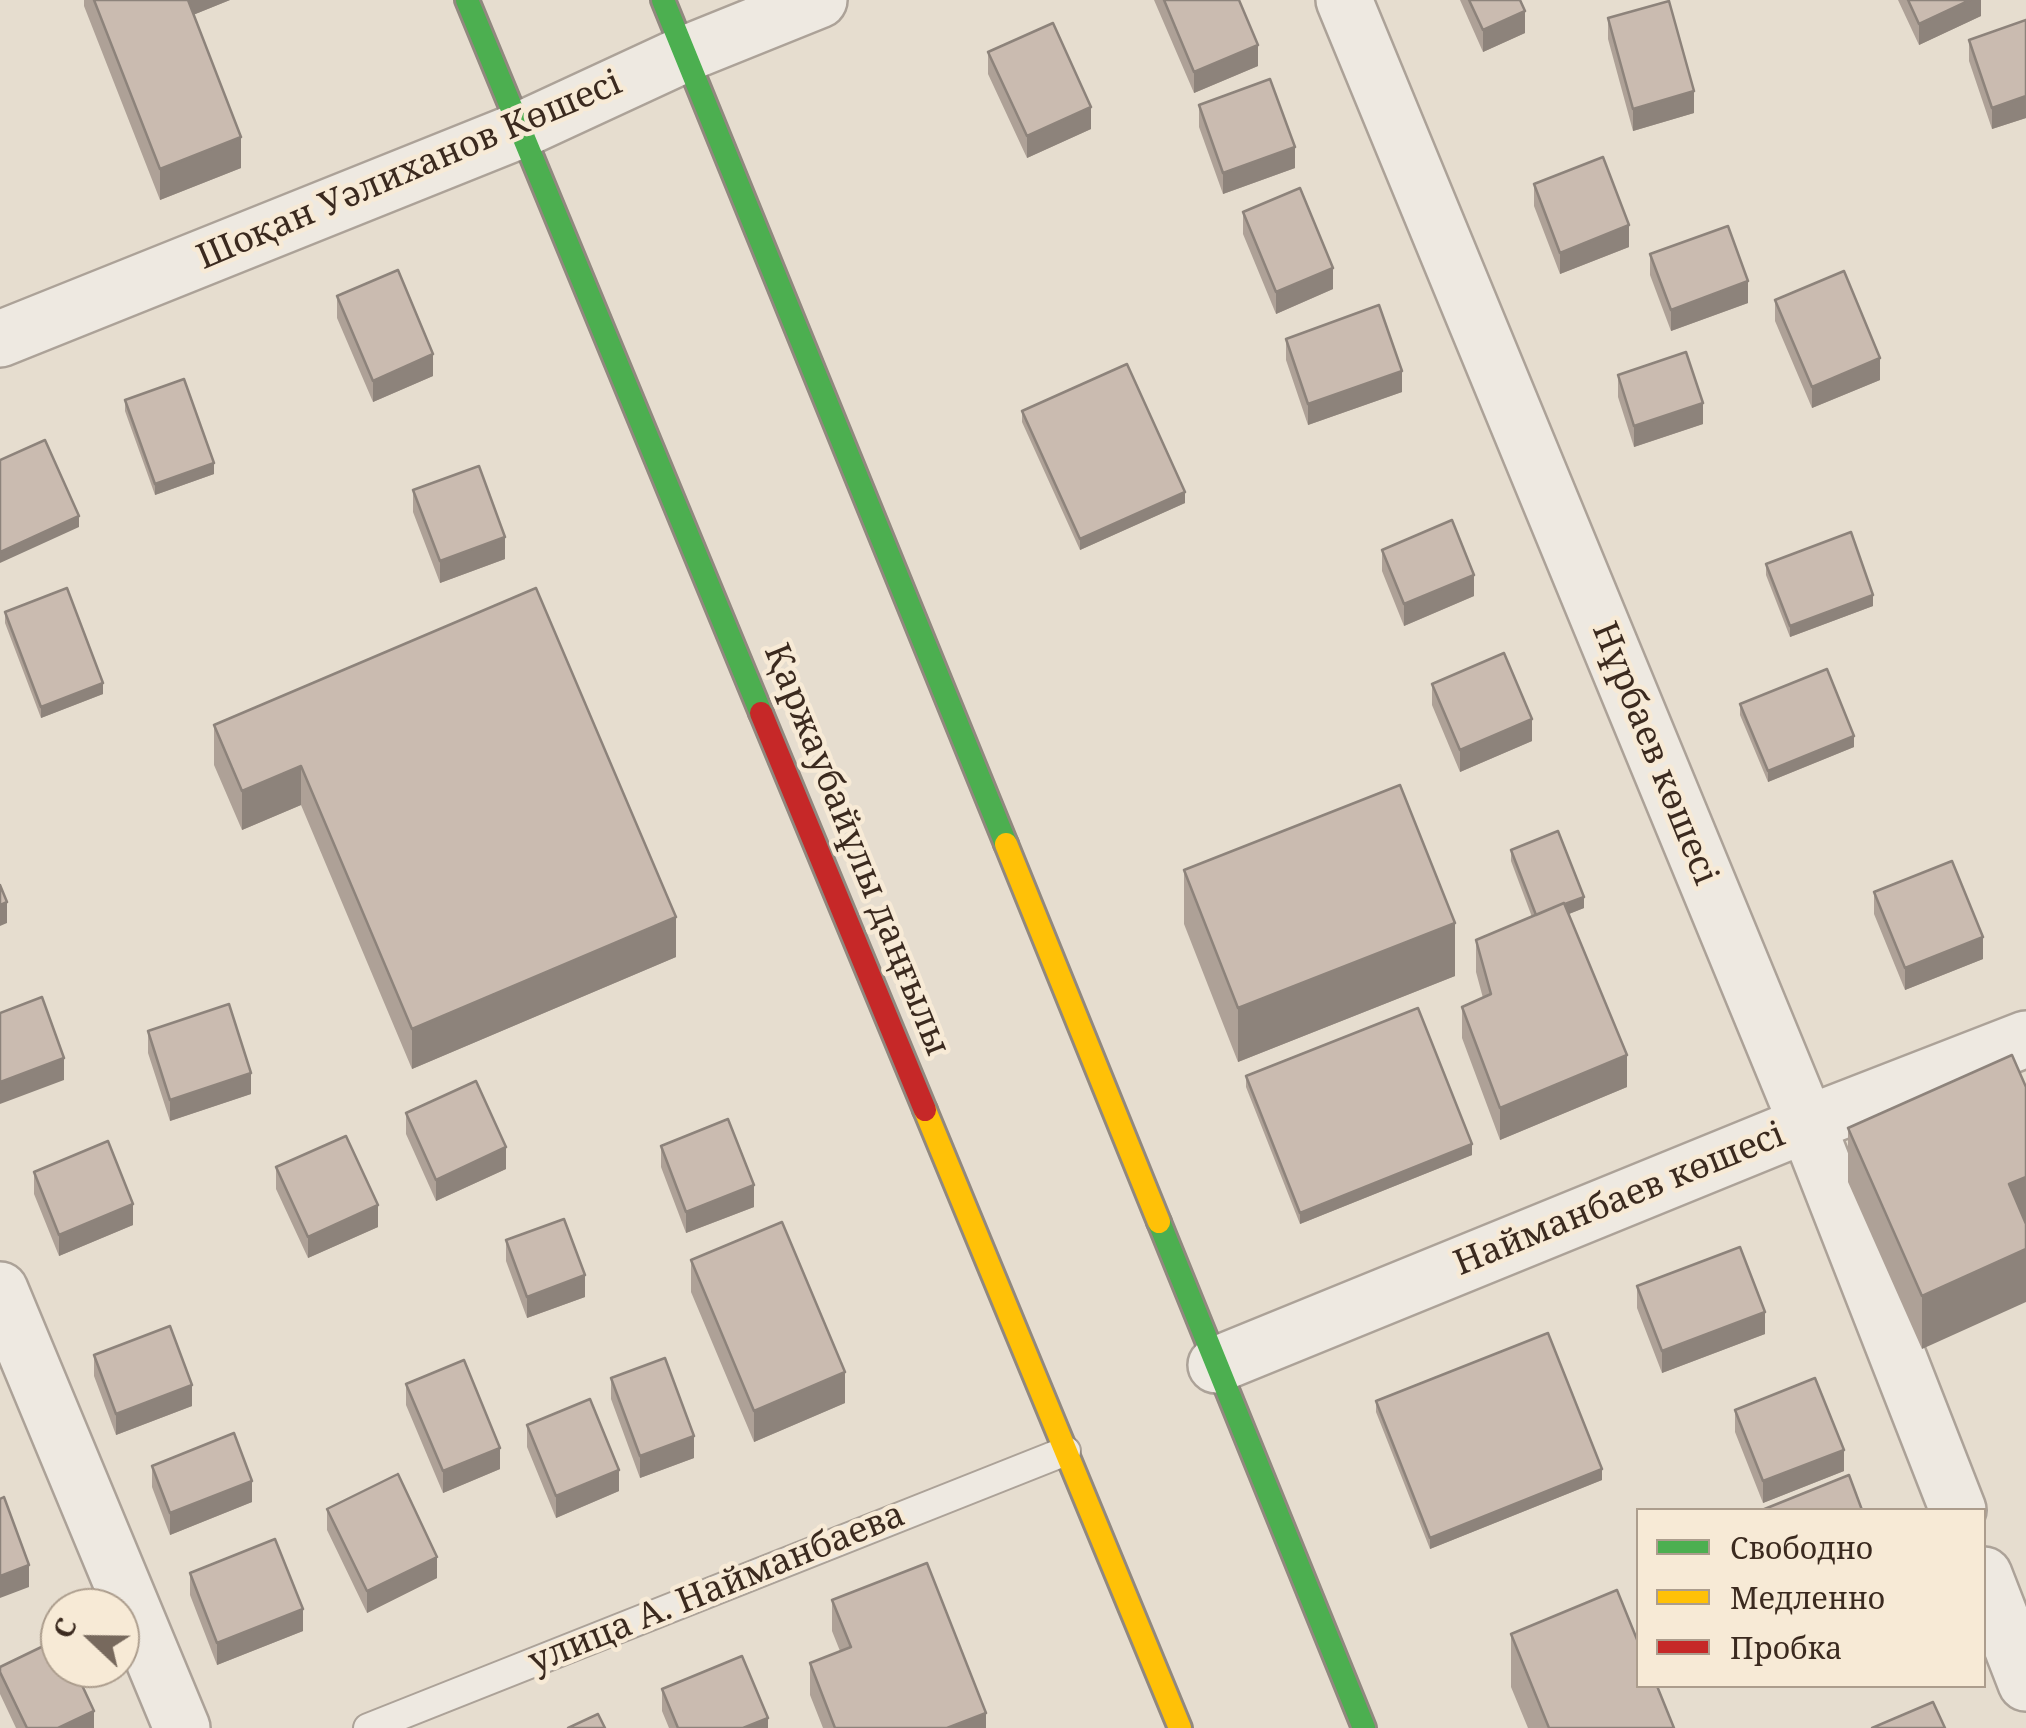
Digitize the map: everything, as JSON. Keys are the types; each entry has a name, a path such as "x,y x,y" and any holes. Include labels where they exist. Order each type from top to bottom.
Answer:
{"highway":[{"name":"Қаржаубайұлы даңғылы","path":"467,0 1180,1728"},
{"path":"663,0 1364,1728"}],"street":[{"name":"Шоқан Уәлиханов Көшесі","path":"0,340 521,130 685,54 820,0"},
{"name":"Нұрбаев көшесі","path":"1344,0 1806,1124 1957,1508"},
{"name":"Найманбаев көшесі","path":"1216,1365 1806,1124 2026,1039"},
{"path":"0,1290 182,1728"},
{"path":"1986,1580 2026,1684"}],"lane":[{"name":"улица А. Найманбаева","path":"368,1728 1066,1450"}],"building":[{"path":"94,0 188,0 241,137 160,169"},
{"path":"1164,0 1239,0 1258,45 1194,72"},
{"path":"1469,0 1520,0 1525,11 1483,30"},
{"path":"1908,0 1970,0 1919,24"},
{"path":"1669,1 1694,91 1633,109 1608,18"},
{"path":"2026,20 2026,96 1992,108 1969,40"},
{"path":"1053,23 1091,107 1027,136 988,52"},
{"path":"1270,79 1295,147 1223,173 1199,105"},
{"path":"1603,157 1629,225 1560,253 1534,184"},
{"path":"1300,188 1333,268 1276,292 1243,212"},
{"path":"1728,226 1748,281 1671,310 1650,254"},
{"path":"398,270 433,354 373,381 337,296"},
{"path":"1844,271 1880,358 1812,387 1775,300"},
{"path":"1379,305 1402,371 1308,404 1286,339"},
{"path":"1686,352 1703,403 1634,426 1618,375"},
{"path":"1127,364 1185,492 1080,539 1022,411"},
{"path":"184,379 214,463 155,484 125,400"},
{"path":"45,440 79,516 0,552 0,460"},
{"path":"479,466 505,537 440,561 413,490"},
{"path":"1452,520 1474,575 1404,604 1382,550"},
{"path":"1851,532 1873,595 1790,626 1766,564"},
{"path":"67,588 103,683 41,707 5,612"},
{"path":"536,588 676,917 412,1029 301,766 242,791 214,725"},
{"path":"1504,653 1532,719 1460,750 1432,684"},
{"path":"1827,669 1854,736 1768,771 1740,704"},
{"path":"1400,785 1455,923 1238,1008 1184,870"},
{"path":"1558,831 1584,897 1536,915 1511,850"},
{"path":"1952,861 1983,937 1905,968 1874,892"},
{"path":"0,885 7,902 0,905"},
{"path":"1564,903 1627,1055 1500,1108 1462,1007 1491,994 1476,940"},
{"path":"42,997 64,1058 0,1082 0,1013"},
{"path":"229,1004 251,1073 170,1100 148,1031"},
{"path":"1418,1008 1472,1144 1300,1213 1246,1076"},
{"path":"2012,1055 2026,1087 2026,1177 2009,1184 2026,1224 2026,1249 1922,1296 1848,1128"},
{"path":"476,1081 506,1147 436,1180 406,1113"},
{"path":"728,1119 754,1185 686,1212 661,1146"},
{"path":"346,1136 378,1205 308,1237 276,1167"},
{"path":"108,1141 133,1204 59,1235 34,1172"},
{"path":"564,1219 585,1275 527,1297 506,1240"},
{"path":"782,1222 845,1372 754,1411 691,1260"},
{"path":"1740,1247 1765,1312 1662,1351 1637,1286"},
{"path":"170,1326 192,1385 116,1414 94,1355"},
{"path":"1548,1333 1602,1469 1430,1538 1376,1401"},
{"path":"665,1358 694,1436 640,1456 611,1378"},
{"path":"464,1360 500,1448 443,1471 406,1384"},
{"path":"1815,1378 1844,1450 1763,1481 1735,1410"},
{"path":"590,1399 619,1470 556,1496 527,1425"},
{"path":"234,1433 252,1481 170,1513 152,1466"},
{"path":"398,1474 437,1557 367,1591 327,1509"},
{"path":"1849,1475 1861,1508 1767,1508"},
{"path":"4,1497 29,1565 0,1576 0,1499"},
{"path":"275,1539 303,1609 217,1643 190,1573"},
{"path":"927,1563 986,1713 947,1728 835,1728 810,1663 851,1647 832,1600"},
{"path":"1617,1590 1636,1637 1636,1688 1658,1688 1674,1728 1549,1728 1511,1634"},
{"path":"40,1648 40,1688 83,1688 94,1711 58,1728 27,1728 0,1667"},
{"path":"742,1656 768,1718 743,1728 678,1728 662,1689"},
{"path":"1933,1702 1945,1728 1872,1728"},
{"path":"598,1714 605,1728 568,1728"}],"traffic: fast":[{"path":"467,0 761,713"},
{"path":"663,0 1006,844"},
{"path":"1159,1222 1364,1728"}],"traffic: slow":[{"path":"1006,844 1159,1222"},
{"path":"925,1110 1180,1728"}],"traffic: jam":[{"path":"761,713 925,1110"}]}
